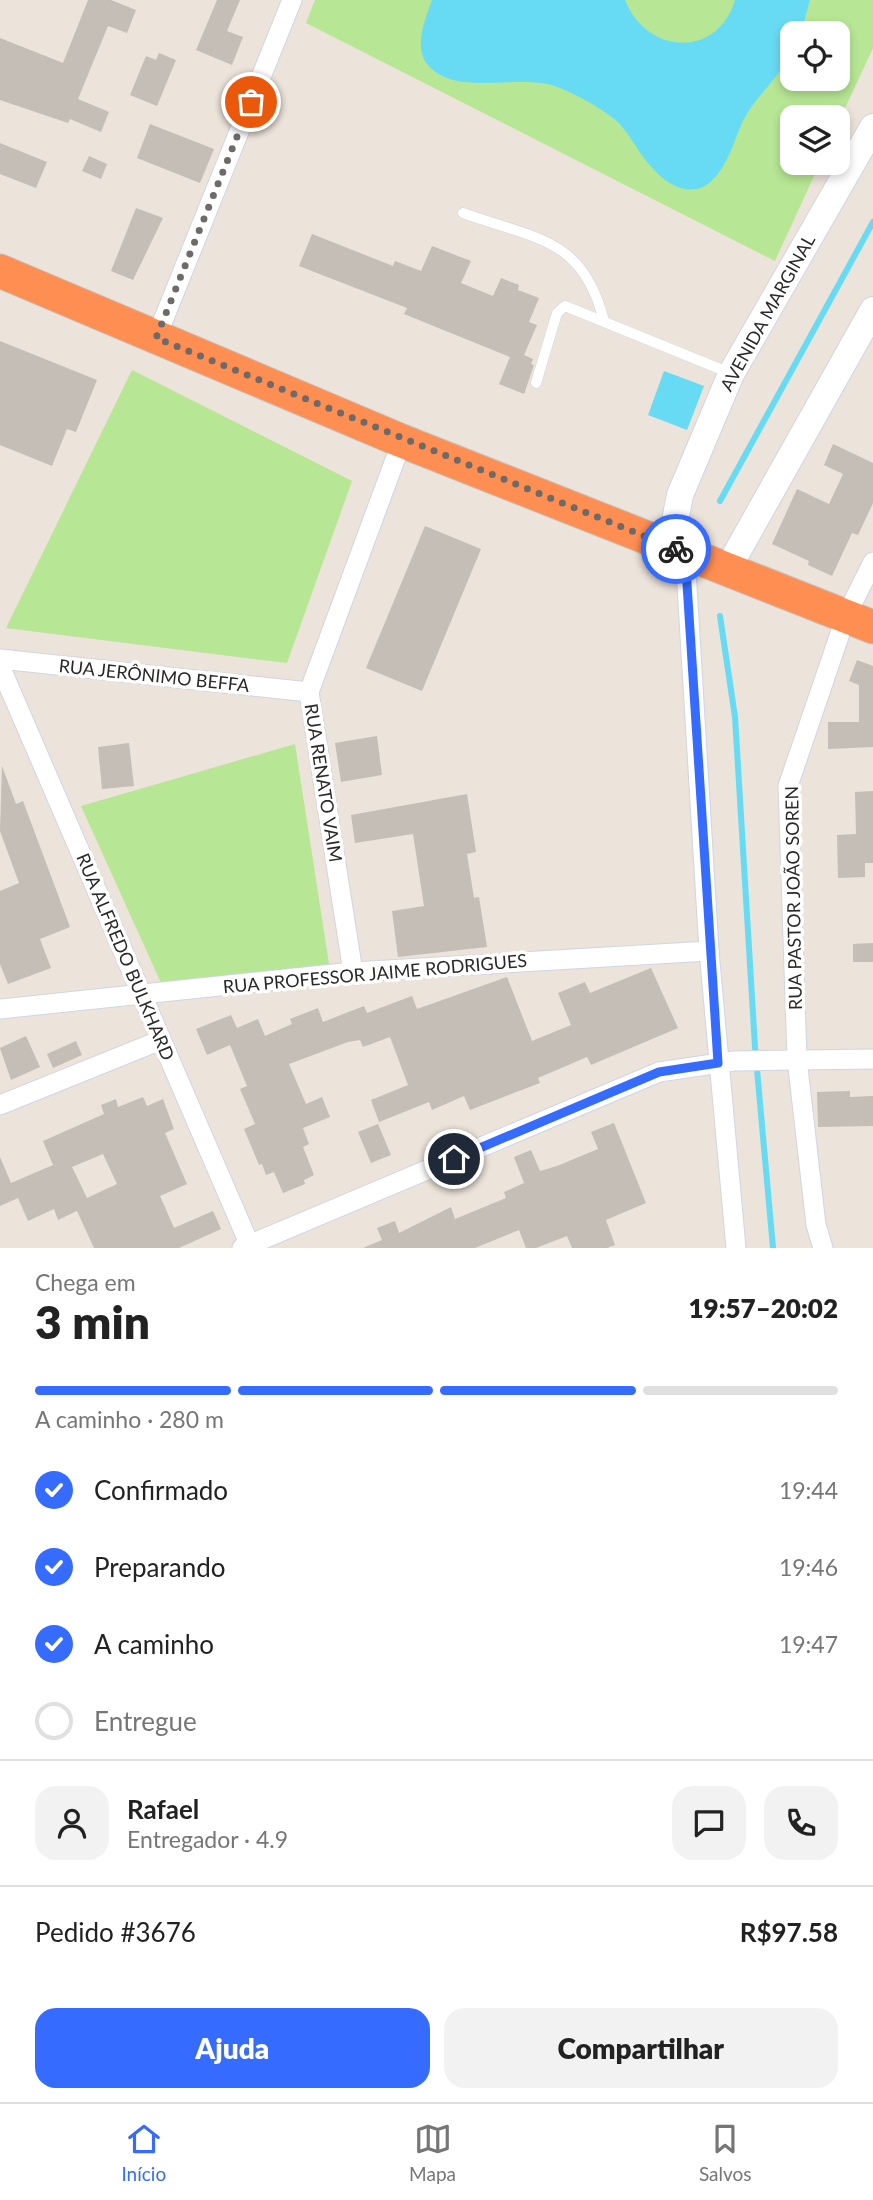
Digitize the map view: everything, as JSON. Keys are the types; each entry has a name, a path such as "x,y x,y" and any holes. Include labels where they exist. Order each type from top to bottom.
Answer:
{"highway":[{"path":"0,271 402,441 860,622"}],"street":[{"path":"156,338 292,0"},
{"name":"AVENIDA MARGINAL","path":"678,550 680,495 731,374 873,127"},
{"path":"727,570 873,310"},
{"name":"RUA RENATO VAIM","path":"353,972 309,692 402,441"},
{"path":"678,550 709,951 726,1062 736,1248"},
{"name":"RUA PASTOR JOÃO SOREN","path":"823,1248 816,1225 797,1059 788,786 860,622 873,562"},
{"name":"RUA JERÔNIMO BEFFA","path":"0,659 309,692"},
{"name":"RUA ALFREDO BULKHARD","path":"0,666 247,1247"},
{"name":"RUA PROFESSOR JAIME RODRIGUES","path":"0,1009 353,972 709,951"},
{"path":"0,1105 161,1040"},
{"path":"247,1247 659,1072 726,1062 773,1059 873,1059"}],"lane":[{"path":"463,213 562,248 577,261 598,297 604,321"},
{"path":"536,383 560,309 571,307 731,374"}],"green space":[{"path":"315,0 873,0 873,48 846,105 780,105 780,175 814,175 775,261 306,23"},
{"path":"132,370 352,481 287,663 6,628"},
{"path":"295,744 329,964 162,985 81,806"}],"water":[{"path":"432,0 625,0 635,18 649,31 664,40 681,43 698,41 713,33 726,19 735,0 810,0 804,21 780,21 780,70 748,111 724,166 711,182 690,190 680,188 661,176 644,158 619,123 568,91 545,84 472,83 440,75 428,65 421,50 426,16"},
{"path":"664,371 704,386 687,430 648,415"}],"building":[{"path":"88,0 111,0 136,10 127,33 108,26 78,99 109,112 101,132 70,119 68,123 0,100 0,38 63,63"},
{"path":"217,0 240,0 227,31 243,37 232,65 196,50"},
{"path":"159,53 176,60 157,106 130,95 146,56 156,60"},
{"path":"150,124 214,149 200,183 137,158"},
{"path":"0,143 47,162 36,188 0,174"},
{"path":"89,156 107,164 101,179 82,171"},
{"path":"136,208 163,218 133,280 111,271"},
{"path":"312,234 393,266 395,261 421,271 432,246 471,261 461,283 493,296 501,278 519,285 518,290 539,298 529,322 537,325 524,355 533,359 531,364 534,365 524,394 499,384 510,357 404,314 407,308 299,266"},
{"path":"0,341 97,380 76,432 67,429 52,466 0,445"},
{"path":"833,444 873,463 873,503 858,535 852,533 832,576 808,565 809,561 772,544 797,489 829,504 843,474 824,465"},
{"path":"425,526 481,549 422,691 366,668"},
{"path":"857,660 873,666 873,747 828,749 828,722 859,722 859,685 849,681"},
{"path":"377,736 382,775 341,782 335,743"},
{"path":"129,743 134,786 102,789 98,747"},
{"path":"2,766 16,804 23,801 70,927 40,939 51,968 8,984 0,964 0,891 19,883 0,831"},
{"path":"873,791 873,863 865,863 865,877 838,878 837,835 856,834 855,792"},
{"path":"467,794 476,852 467,854 474,898 479,897 487,947 398,957 392,911 424,906 413,834 355,843 351,815"},
{"path":"873,943 873,962 853,962 853,944"},
{"path":"651,968 678,1028 591,1065 587,1057 538,1078 540,1083 470,1110 464,1096 432,1110 429,1102 379,1122 371,1100 408,1085 390,1037 363,1047 360,1040 348,1042 289,1064 306,1104 322,1097 330,1117 303,1128 309,1144 303,1147 314,1175 304,1180 305,1184 283,1193 274,1172 266,1175 262,1164 259,1165 244,1129 255,1124 240,1089 247,1086 230,1045 207,1055 196,1029 231,1015 237,1028 258,1019 265,1036 292,1024 290,1019 318,1008 323,1022 364,1006 367,1013 412,996 417,1009 507,977 532,1041 571,1025 558,993 585,982 590,993"},
{"path":"26,1036 40,1067 11,1080 0,1048"},
{"path":"76,1041 82,1055 53,1068 47,1054"},
{"path":"850,1091 850,1097 873,1096 873,1126 818,1127 817,1092"},
{"path":"143,1097 147,1106 163,1099 174,1129 165,1133 187,1184 160,1196 174,1228 213,1211 221,1229 179,1248 94,1248 77,1211 58,1220 54,1209 28,1221 18,1198 0,1206 0,1157 11,1183 53,1165 43,1141 104,1114 101,1105 116,1099 118,1107","holes":["103,1154 117,1184 87,1198 72,1167"]},
{"path":"614,1123 646,1203 606,1220 615,1245 607,1248 572,1248 567,1236 536,1248 526,1248 519,1230 475,1248 363,1248 382,1240 377,1228 395,1221 399,1233 451,1207 455,1219 506,1198 504,1192 524,1183 514,1157 531,1150 540,1171 557,1166 598,1149 591,1132"},
{"path":"378,1124 391,1155 371,1163 358,1132"}],"waterway":[{"path":"720,501 873,222"},
{"path":"720,616 735,717 755,1047 773,1248"}],"way so far":[{"path":"251,102 156,338 402,441 676,549"}],"route":[{"path":"454,1159 659,1072 718,1063 685,553 676,549"}]}
